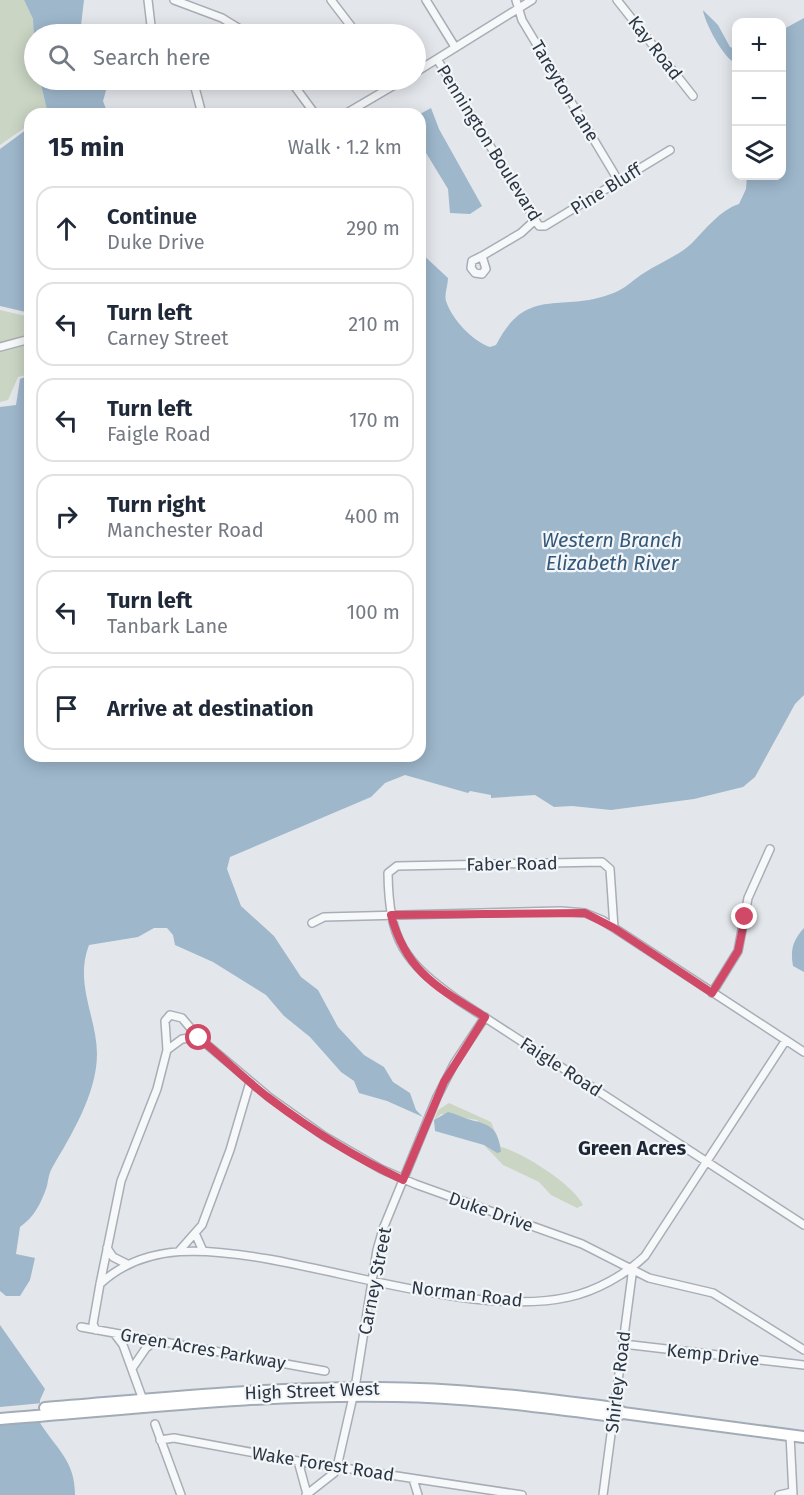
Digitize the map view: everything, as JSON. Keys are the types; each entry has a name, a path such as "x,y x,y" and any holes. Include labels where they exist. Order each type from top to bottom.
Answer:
{"main road":[{"name":"High Street West","path":"0,1419 143,1400 464,1390 804,1437"},
{"name":"High Street West","path":"0,1411 57,1411 354,1392"}],"street":[{"path":"174,0 232,24"},
{"path":"331,0 349,24"},
{"name":"Pennington Boulevard","path":"426,0 455,47"},
{"name":"Tareyton Lane","path":"516,0 522,20 618,180"},
{"path":"426,65 532,0"},
{"name":"Kay Road","path":"617,0 693,96"},
{"path":"150,1 151,24"},
{"name":"Pennington Boulevard","path":"437,58 534,221 542,227"},
{"path":"196,90 200,108"},
{"path":"297,90 311,108"},
{"path":"355,108 387,90"},
{"name":"Pine Bluff","path":"542,227 670,150"},
{"path":"482,256 521,232 534,221"},
{"path":"0,347 24,341"},
{"path":"712,993 738,951 748,898 770,849"},
{"name":"Faber Road","path":"397,866 600,862 610,869 614,928"},
{"name":"Faigle Road","path":"397,866 388,873 391,915 400,943 412,964 433,982 485,1017 804,1225"},
{"path":"312,923 324,917 391,915 576,912 592,916 804,1052"},
{"name":"Duke Drive","path":"96,1330 93,1324 120,1185 157,1089 167,1050 165,1021 170,1015 182,1018 198,1037 250,1082 324,1136 403,1180 558,1235 657,1280 713,1293 804,1350"},
{"name":"Carney Street","path":"338,1467 383,1229 444,1082 485,1017"},
{"path":"167,1050 182,1039 198,1037"},
{"name":"Norman Road","path":"100,1284 127,1264 178,1251 203,1251 249,1256 480,1299 539,1301 579,1294 630,1269 651,1249 786,1040"},
{"path":"178,1251 202,1225 230,1150 250,1082"},
{"path":"195,1233 203,1251"},
{"path":"107,1248 113,1257 127,1264"},
{"name":"Shirley Road","path":"603,1495 617,1412 630,1269"},
{"name":"Green Acres Parkway","path":"81,1327 325,1371"},
{"path":"114,1333 133,1367 143,1400"},
{"path":"133,1367 146,1348 155,1341"},
{"name":"Kemp Drive","path":"623,1344 804,1365"},
{"path":"155,1424 181,1495"},
{"path":"779,1495 792,1494 790,1435"},
{"name":"Wake Forest Road","path":"160,1440 174,1438 298,1461 522,1495"},
{"path":"298,1461 306,1494 334,1473 338,1467"},
{"path":"413,1479 418,1495"}],"green space":[{"path":"0,0 24,0 33,24 24,24 24,90 42,90 47,108 24,108 24,128 0,145"},
{"path":"0,310 24,316 24,376 18,377 8,400 0,402"},
{"path":"449,1103 491,1122 501,1147 521,1155 559,1179 583,1205 577,1208 551,1195 539,1182 503,1165 484,1145 497,1153 477,1120 441,1114 434,1120 438,1110"}],"water":[{"path":"24,0 84,0 81,24 33,24"},
{"path":"703,10 718,25 732,48 732,61 721,48"},
{"name":"Western Branch Elizabeth River","path":"804,18 804,695 795,704 755,777 743,787 694,799 611,810 572,806 554,807 535,795 491,798 491,795 470,791 468,793 405,775 385,783 371,797 230,857 227,869 241,906 274,936 301,977 318,990 338,1027 364,1055 384,1067 393,1082 410,1093 416,1110 423,1117 387,1101 359,1093 354,1081 341,1072 310,1037 284,1016 266,995 213,962 175,945 173,935 167,928 154,928 138,937 89,945 84,973 96,1041 96,1069 88,1099 51,1170 40,1204 20,1227 16,1254 35,1258 30,1280 20,1296 6,1296 0,1291 0,407 16,405 20,379 24,377 24,762 426,762 426,258 448,278 446,301 458,322 476,340 490,347 496,345 508,326 521,314 534,307 599,298 622,289 691,244 719,215 739,204 746,189 747,180 786,180 786,28"},
{"path":"42,90 106,90 103,101 106,108 47,108"},
{"path":"431,108 439,129 482,206 470,214 450,213 448,189 426,153 426,111"},
{"path":"24,131 24,312 0,306 0,149"},
{"path":"804,928 804,972 793,966 792,955 795,941"},
{"path":"448,1112 493,1129 501,1152 497,1153 484,1145 435,1131 434,1120"},
{"path":"0,1325 45,1389 40,1400 39,1421 68,1463 72,1472 75,1495 0,1495"}],"pier":[{"path":"43,1403 43,1421 0,1424 0,1407"}],"district":[{"name":"Green Acres","path":"632,1148"}],"route":[{"path":"199,1038 268,1098 360,1158 403,1180 444,1082 485,1017 433,982 412,964 400,943 391,915 561,911 585,913 602,920 712,993 738,951 745,917"}]}
